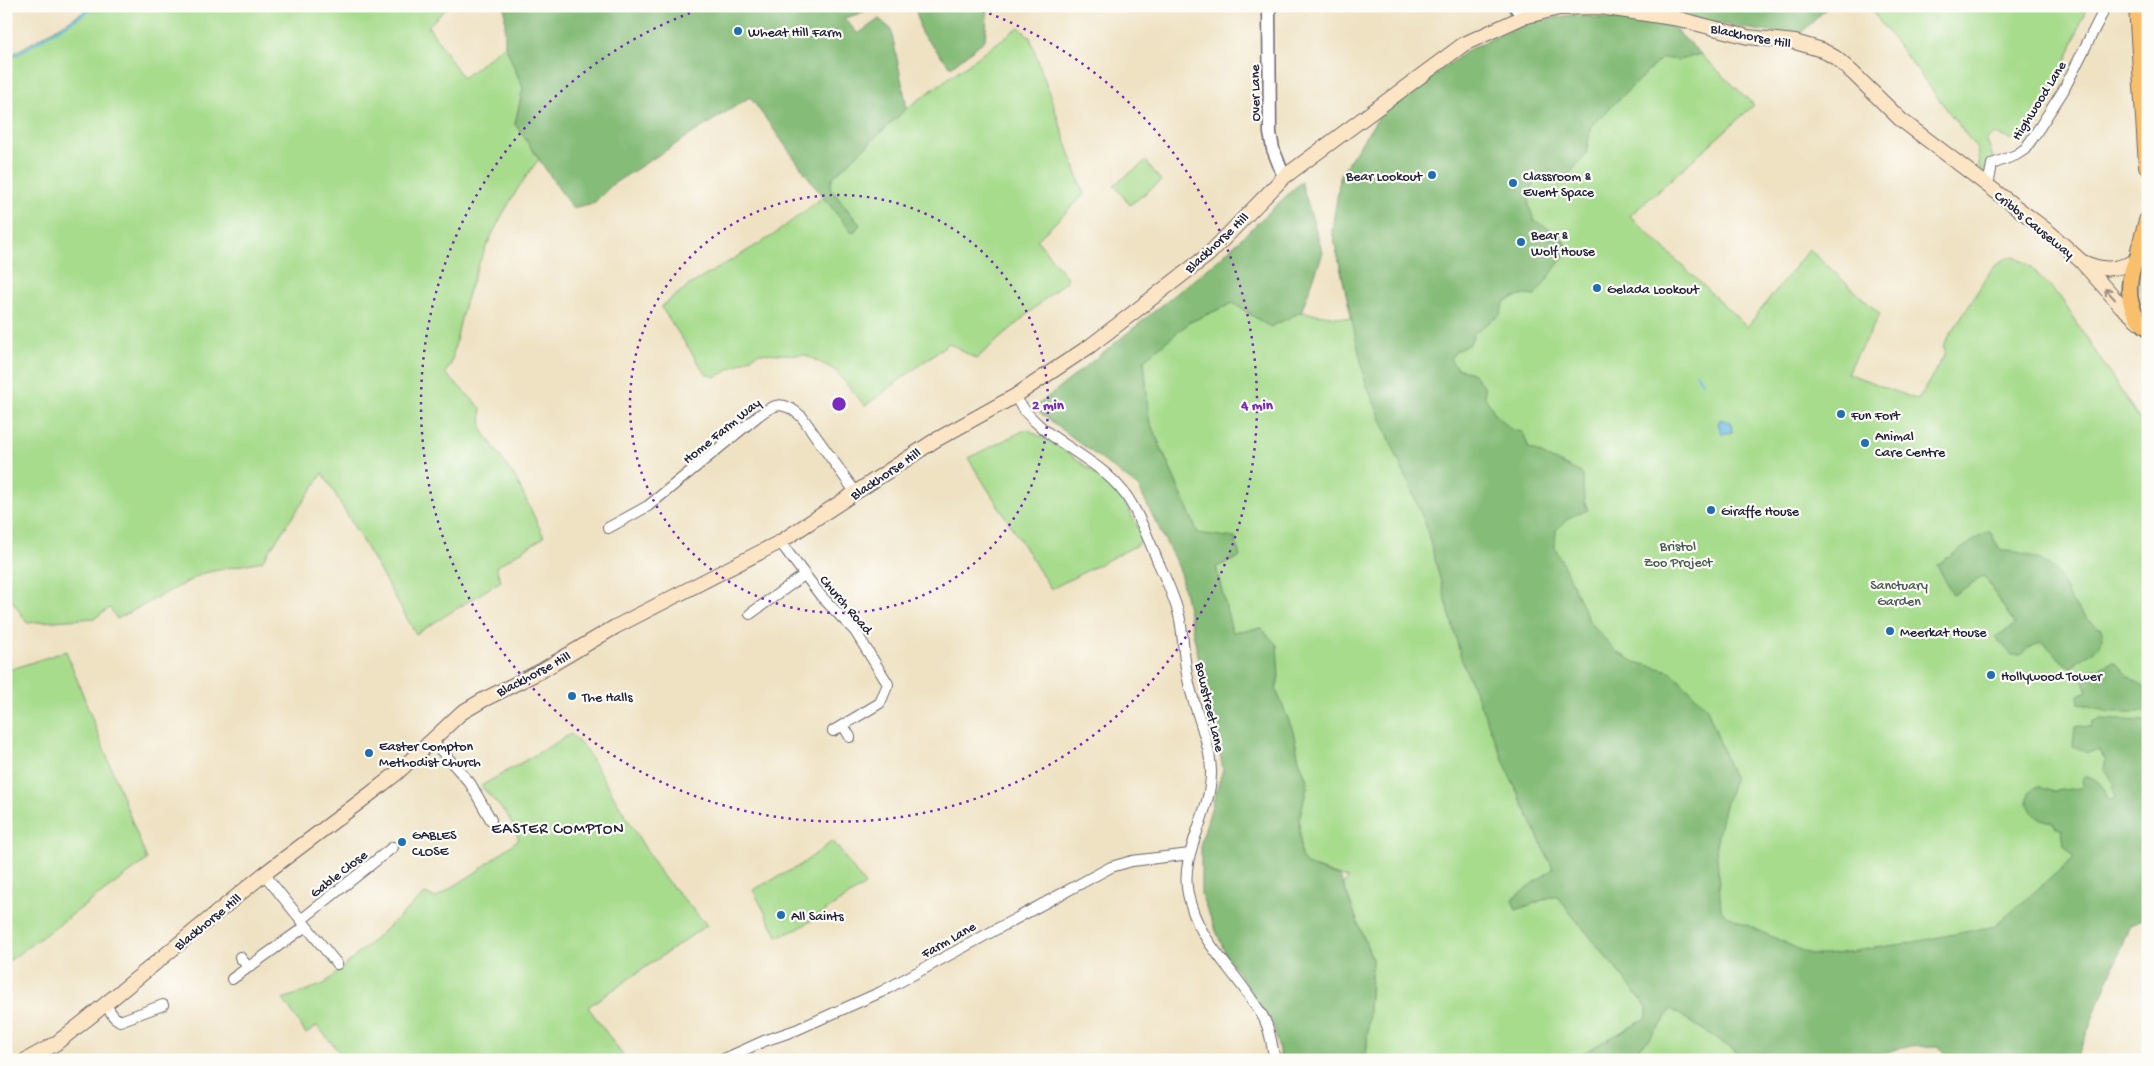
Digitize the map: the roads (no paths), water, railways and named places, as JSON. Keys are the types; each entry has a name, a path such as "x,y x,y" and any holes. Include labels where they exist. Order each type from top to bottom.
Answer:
{"highway":[{"path":"2138,6 2148,166"},
{"path":"2141,251 2148,221"}],"main road":[{"name":"Blackhorse Hill","path":"34,1058 55,1044 105,1004 264,874 397,773 431,739 461,713 482,700 541,671 615,628 780,542 934,441 1014,396 1090,346 1208,254 1284,177 1464,44 1519,12 1559,8 1600,7 1679,19 1748,37 1795,42 1822,50 1836,58 1853,73 1900,119 1988,186"},
{"name":"Cribbs Causeway","path":"1988,186 2049,232 2082,262 2120,306 2144,325"},
{"name":"Cribbs Causeway","path":"2082,262 2096,268 2117,268 2141,251"},
{"path":"2141,251 2129,289 2132,306 2144,325"}],"street":[{"name":"Over Lane","path":"1268,6 1270,133 1273,149 1284,177"},
{"name":"Highwood Lane","path":"1988,186 1992,164 2016,155 2032,139 2063,91 2102,14"},
{"name":"Bowstreet Lane","path":"1014,396 1024,411 1053,437 1106,474 1121,487 1140,521 1173,597 1179,616 1188,679 1207,746 1211,771 1209,793 1190,854 1186,875 1187,892 1192,912 1211,948 1247,992 1266,1021 1275,1060"},
{"name":"Home Farm Way","path":"608,528 648,506 769,408 778,405 792,408 802,417 856,492"},
{"name":"Church Road","path":"780,542 804,575 842,619 855,631 888,684 880,702 833,731"},
{"path":"750,614 804,575"},
{"path":"843,725 850,737"},
{"path":"431,739 470,783 491,820"},
{"name":"Gable Close","path":"232,979 303,923 393,847"},
{"name":"Farm Lane","path":"722,1060 764,1041 796,1030 881,992 1111,867 1132,861 1190,854"},
{"path":"264,874 337,964"},
{"path":"240,957 248,968"},
{"path":"105,1004 114,1017 120,1021 163,1005"}],"water":[{"path":"1720,419 1731,422 1732,432 1722,434 1718,424"}],"waterway":[{"path":"6,61 97,6"},
{"path":"1696,373 1703,383"}],"place":[{"name":"Wheat Hill Farm","path":"738,31"},
{"name":"Bear Lookout","path":"1432,175"},
{"name":"Classroom & Event Space","path":"1513,183"},
{"name":"Bear & Wolf House","path":"1521,242"},
{"name":"Gelada Lookout","path":"1597,288"},
{"name":"Fun Fort","path":"1841,414"},
{"name":"Animal Care Centre","path":"1865,443"},
{"name":"Giraffe House","path":"1711,510"},
{"name":"Meerkat House","path":"1890,631"},
{"name":"Hollywood Tower","path":"1991,675"},
{"name":"The Halls","path":"572,696"},
{"name":"Easter Compton Methodist Church","path":"369,753"},
{"name":"GABLES CLOSE","path":"402,842"},
{"name":"All Saints","path":"781,915"}],"district":[{"name":"EASTER COMPTON","path":"558,827"}],"park label":[{"name":"Bristol Zoo Project","path":"1678,554"},
{"name":"Sanctuary Garden","path":"1899,592"}]}
